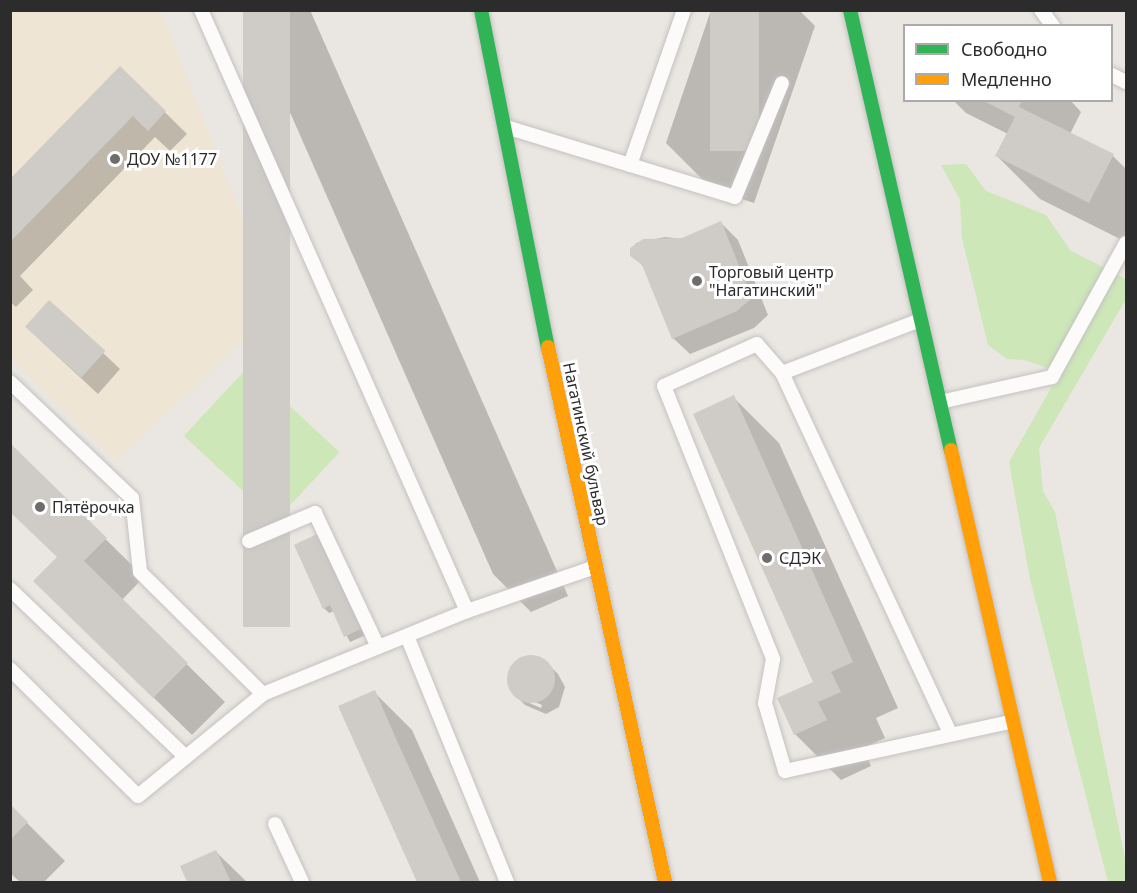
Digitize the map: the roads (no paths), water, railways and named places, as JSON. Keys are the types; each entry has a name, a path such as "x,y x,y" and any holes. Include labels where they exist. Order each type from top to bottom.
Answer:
{"street":[{"name":"Нагатинский бульвар","path":"481,10 562,418 597,566 664,882"},
{"path":"850,10 1010,722 1050,882"}],"lane":[{"path":"201,10 467,611"},
{"path":"630,165 684,10"},
{"path":"1041,10 1052,24"},
{"path":"504,127 735,197 782,83"},
{"path":"937,403 1052,377 1126,243"},
{"path":"782,373 920,320"},
{"path":"950,733 782,373 757,344 664,386 773,659 765,703 785,771 950,733 1010,722"},
{"path":"10,382 132,498 140,572 263,694"},
{"path":"249,541 315,513 378,647"},
{"path":"10,669 138,796 263,694 467,611 597,566"},
{"path":"10,589 186,756"},
{"path":"407,636 507,882"},
{"path":"275,824 302,882"}],"place":[{"name":"ДОУ №1177","path":"115,159"},
{"name":"Торговый центр \"Нагатинский\"","path":"697,281"},
{"name":"Пятёрочка","path":"40,507"},
{"name":"СДЭК","path":"767,558"}]}
